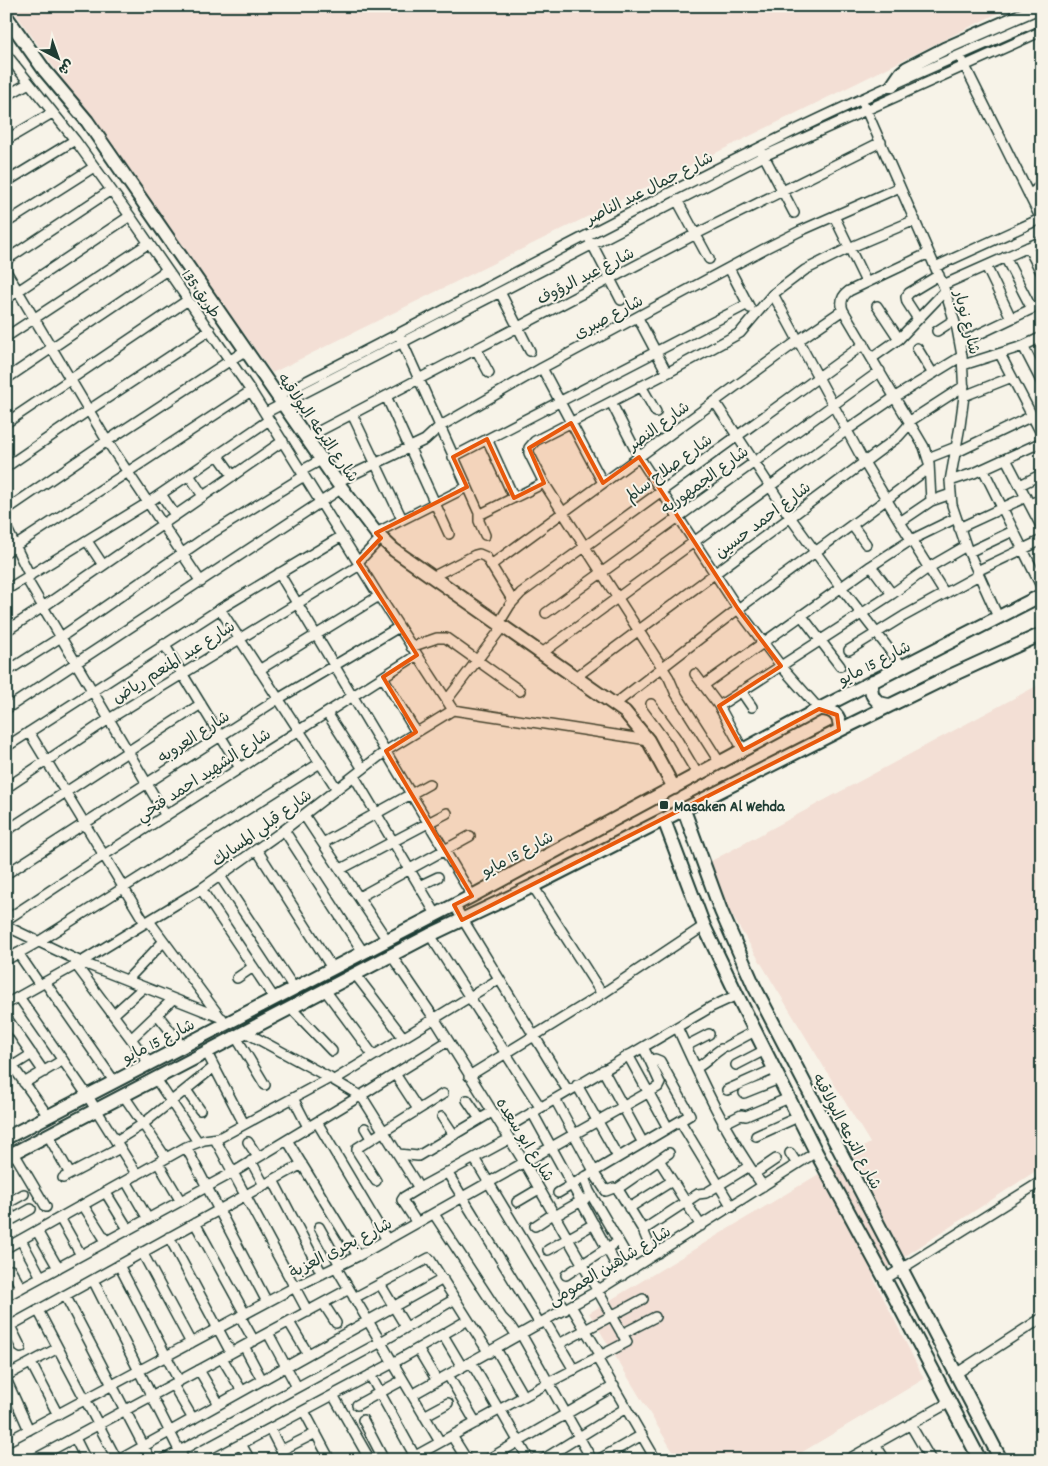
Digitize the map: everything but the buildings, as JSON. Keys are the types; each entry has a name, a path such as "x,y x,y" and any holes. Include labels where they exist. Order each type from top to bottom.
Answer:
{"main road":[{"path":"892,86 907,68 944,49 1042,6"},
{"name":"شارع الترعه البولاقيه","path":"6,16 45,71 87,121 339,486 378,536 432,577 615,704 633,721 648,740 674,788"},
{"name":"شارع 15 مايو","path":"7,1136 182,1046 223,1021 294,988 472,896 819,709 1042,595"},
{"name":"شارع 15 مايو","path":"10,1155 430,935 533,886 838,730 1042,634"},
{"path":"873,681 872,693 876,700 882,704 890,705"},
{"path":"819,709 830,710 837,715 840,722 838,730"},
{"name":"شارع الترعه البولاقيه","path":"684,810 736,948 800,1077 903,1269 1001,1460"},
{"path":"664,820 704,926 776,1074 980,1460"},
{"path":"718,956 736,948"}],"street":[{"name":"شارع جمال عبد الناصر","path":"6,590 149,502 218,455 267,417 280,399 589,240 760,147 1042,19"},
{"name":"شارع جمال عبد الناصر","path":"400,338 500,292 589,240 677,200 764,156 1042,31"},
{"name":"طريق 135","path":"7,55 75,140 210,330 283,441 379,596 453,710"},
{"path":"918,319 907,302 906,297 909,293 937,271 1041,220 960,55"},
{"path":"6,96 29,83"},
{"name":"شارع نوبار","path":"862,100 937,271 954,320 963,360 964,391 950,481 951,494 959,528 998,617"},
{"path":"6,140 52,113"},
{"path":"6,182 75,140"},
{"name":"شارع عبد الرؤوف","path":"306,438 696,234 881,142"},
{"path":"760,147 794,213"},
{"path":"6,223 94,168"},
{"path":"1029,196 1042,184"},
{"name":"شارع صبرى","path":"6,709 321,502 339,486 376,464 430,437 439,427 542,368 800,231 900,187"},
{"path":"6,260 111,190"},
{"path":"677,200 709,259"},
{"path":"6,299 130,216"},
{"path":"834,216 866,282"},
{"path":"720,763 675,692 671,681 562,513 531,457 529,448 535,441 668,373 740,333 773,294 805,270 915,220"},
{"path":"589,240 621,300"},
{"path":"872,358 898,339 944,288 986,266 1042,241"},
{"path":"6,337 149,242"},
{"path":"1028,247 1042,274"},
{"path":"929,252 844,294 842,300 843,310 924,447 928,458 931,501"},
{"path":"1005,257 1032,309"},
{"path":"986,266 1011,318"},
{"path":"729,268 754,316"},
{"path":"6,379 167,270"},
{"path":"6,271 107,441 201,582"},
{"path":"500,292 530,351"},
{"path":"773,294 864,462 945,594"},
{"path":"6,423 188,300"},
{"path":"453,457 748,304"},
{"path":"960,343 1042,304"},
{"path":"877,306 898,339"},
{"name":"شارع النصر","path":"491,565 799,340 843,310"},
{"path":"638,318 668,373"},
{"path":"937,331 954,320"},
{"path":"6,467 210,330"},
{"path":"542,654 847,430 895,397 933,374 963,360 1000,354 1042,337"},
{"path":"400,338 479,515 478,521 486,535"},
{"name":"شارع صلاح سالم","path":"446,700 477,660 501,624 513,601 521,593 864,344"},
{"path":"1023,346 1042,384"},
{"path":"917,348 933,374"},
{"path":"476,349 489,373"},
{"path":"6,510 246,350"},
{"path":"1000,354 1042,435"},
{"path":"1032,364 1042,359"},
{"path":"542,368 603,483"},
{"name":"شارع الجمهوريه","path":"546,613 880,371"},
{"name":"شارع احمد حسين","path":"576,677 898,437 910,421 964,391 1012,376"},
{"path":"642,386 656,412"},
{"path":"6,552 251,391"},
{"path":"386,396 449,534"},
{"path":"611,402 639,457 738,609 781,666 819,709"},
{"path":"715,402 790,517 861,614 902,666"},
{"path":"352,414 402,519"},
{"path":"928,458 955,450 1032,416"},
{"path":"487,440 514,498"},
{"path":"6,631 283,441"},
{"path":"950,481 1042,442"},
{"path":"218,455 233,476"},
{"path":"1006,458 1042,528"},
{"path":"6,672 61,637 321,460"},
{"path":"615,704 738,609 929,468"},
{"path":"982,469 1042,588"},
{"path":"1020,485 1042,474"},
{"path":"188,475 203,496"},
{"path":"479,515 544,482"},
{"name":"شارع عبد المنعم رياض","path":"6,788 109,719 359,563 378,536 402,519 466,487"},
{"path":"161,494 175,515"},
{"path":"900,522 931,501 951,494"},
{"path":"959,528 1002,509 1042,499"},
{"path":"704,685 840,586 911,540 956,518"},
{"path":"852,525 866,544"},
{"path":"6,527 43,607 166,816"},
{"path":"719,706 892,594 928,568 1013,531"},
{"path":"6,747 164,644 342,536"},
{"path":"849,650 978,573 1042,540"},
{"path":"87,541 104,565"},
{"path":"432,577 476,555 483,555 513,601"},
{"path":"871,566 892,594"},
{"path":"279,573 472,896"},
{"path":"259,670 379,596"},
{"path":"220,609 337,789"},
{"path":"800,615 840,666"},
{"name":"شارع العروبه","path":"6,874 278,699 399,627"},
{"path":"412,646 443,637 520,691"},
{"path":"164,644 240,768"},
{"name":"شارع الشهيد احمد فتحي","path":"6,920 104,855 417,655"},
{"path":"695,674 719,706 743,750"},
{"path":"383,677 416,732"},
{"path":"741,692 752,707"},
{"path":"6,831 201,704"},
{"path":"651,704 676,738 698,775"},
{"path":"453,710 648,740"},
{"name":"شارع قبلي المسابك","path":"13,1001 201,889 284,830 386,751 453,710"},
{"path":"327,713 363,769"},
{"path":"29,732 147,922 164,941 223,1021"},
{"path":"6,960 38,942 320,763"},
{"path":"354,776 436,914"},
{"path":"323,843 429,784"},
{"path":"341,869 447,813"},
{"path":"304,815 387,940"},
{"path":"284,830 363,952"},
{"path":"359,897 470,836"},
{"path":"257,850 332,968"},
{"path":"220,876 294,988"},
{"path":"419,886 438,877"},
{"path":"533,886 602,994"},
{"path":"201,889 274,998"},
{"path":"454,905 568,1091"},
{"path":"6,926 79,963 128,980 223,1021"},
{"path":"469,1076 602,994 704,926"},
{"path":"430,935 506,1054 536,1110 551,1148 622,1276"},
{"path":"128,980 164,941"},
{"path":"18,953 43,983 114,1081"},
{"name":"شارع ابو سعده","path":"391,955 434,1018 524,1162 627,1342 599,1357"},
{"path":"79,963 131,1039 150,1063"},
{"path":"237,978 253,968"},
{"path":"355,974 403,1037"},
{"path":"6,1248 186,1147 198,1142 215,1139 332,1079 498,979"},
{"path":"114,1015 144,987"},
{"path":"325,990 373,1055"},
{"path":"6,993 63,1060 88,1095 137,1175"},
{"path":"503,1130 677,1026 737,995"},
{"path":"131,1039 173,999"},
{"path":"292,1008 332,1051"},
{"path":"157,1014 182,1046"},
{"path":"6,1017 44,1072"},
{"path":"677,1026 723,1124 763,1186"},
{"path":"696,1068 707,1062 711,1056 755,1031"},
{"path":"686,1046 709,1034"},
{"path":"240,1035 332,1079 360,1096 368,1104 419,1188"},
{"path":"240,1035 265,1085"},
{"path":"6,1296 234,1172 448,1041"},
{"path":"558,1193 690,1115 659,1060 650,1061 643,1047"},
{"path":"736,1065 765,1050"},
{"path":"207,1053 244,1124"},
{"path":"13,1066 32,1054"},
{"path":"628,1055 668,1128"},
{"path":"6,1057 48,1116"},
{"path":"24,1083 63,1060"},
{"name":"شارع بحرى العزبة","path":"6,1442 242,1315 358,1256 623,1107 660,1084 650,1061"},
{"path":"48,1135 66,1176 118,1144 214,1067"},
{"path":"603,1070 643,1143"},
{"path":"395,1074 418,1109"},
{"path":"727,1090 776,1074"},
{"path":"744,1092 776,1074"},
{"path":"156,1079 198,1142"},
{"path":"578,1085 618,1157"},
{"path":"186,1090 200,1110"},
{"path":"376,1181 356,1150 357,1147 443,1094"},
{"path":"124,1096 166,1158"},
{"path":"293,1098 387,1240"},
{"path":"723,1124 741,1115 746,1116 789,1098"},
{"path":"555,1099 606,1191 612,1188 617,1189 669,1154"},
{"path":"467,1100 480,1119"},
{"path":"398,1154 418,1156 492,1112"},
{"path":"442,1117 454,1135"},
{"path":"756,1136 798,1117"},
{"path":"680,1121 693,1134 732,1207"},
{"path":"365,1128 371,1138"},
{"path":"215,1139 308,1312"},
{"path":"417,1223 402,1200 404,1197 509,1139"},
{"path":"287,1140 358,1256"},
{"path":"248,1142 264,1185"},
{"path":"186,1147 267,1302"},
{"name":"شارع شاهين العمومى","path":"412,1395 598,1291 816,1152"},
{"path":"790,1153 797,1164"},
{"path":"10,1155 46,1207"},
{"path":"474,1158 568,1308 585,1330 654,1459"},
{"path":"643,1230 698,1194 706,1194 719,1185 776,1159"},
{"path":"659,1160 700,1226"},
{"path":"158,1163 180,1200"},
{"path":"21,1348 8,1327 302,1164"},
{"path":"448,1172 574,1370"},
{"path":"584,1177 591,1195 634,1268"},
{"path":"273,1180 322,1274"},
{"path":"126,1181 148,1218"},
{"path":"629,1208 672,1181"},
{"path":"885,1279 1042,1181"},
{"path":"517,1202 539,1189"},
{"path":"617,1189 643,1230 650,1247 658,1253"},
{"path":"106,1193 128,1229"},
{"path":"6,1204 24,1194"},
{"path":"535,1226 591,1195"},
{"path":"84,1205 106,1241"},
{"path":"6,1208 13,1219 31,1210"},
{"path":"434,1214 502,1318 519,1335 592,1460"},
{"path":"60,1218 81,1255"},
{"path":"195,1223 254,1341"},
{"path":"548,1250 594,1224"},
{"path":"319,1227 354,1298 440,1442"},
{"path":"37,1231 58,1268"},
{"path":"169,1237 218,1328 242,1391"},
{"path":"21,1240 41,1277"},
{"path":"566,1275 618,1241"},
{"path":"142,1252 191,1343"},
{"path":"354,1298 429,1258 468,1320 524,1396"},
{"path":"119,1265 166,1356 193,1419"},
{"path":"10,1270 21,1288"},
{"path":"38,1310 118,1460 443,1278"},
{"path":"93,1280 184,1460"},
{"path":"380,1284 406,1328"},
{"path":"33,1460 349,1289"},
{"path":"65,1295 151,1460"},
{"path":"163,1460 381,1342 455,1299"},
{"path":"559,1344 643,1299"},
{"path":"323,1303 336,1323"},
{"path":"622,1334 655,1317"},
{"path":"957,1373 1042,1318"},
{"path":"215,1459 393,1363 468,1320"},
{"path":"289,1322 308,1354"},
{"path":"268,1333 297,1388"},
{"path":"442,1335 462,1367"},
{"path":"244,1346 262,1380"},
{"path":"29,1430 6,1378 58,1348"},
{"path":"418,1349 437,1381"},
{"path":"370,1375 414,1459 440,1442 599,1357"},
{"path":"471,1362 529,1460"},
{"path":"31,1363 58,1415"},
{"path":"199,1370 218,1404"},
{"path":"448,1375 476,1423"},
{"path":"357,1405 403,1380"},
{"path":"487,1460 614,1386"},
{"path":"333,1395 370,1460"},
{"path":"847,1460 950,1402"},
{"path":"424,1416 448,1403"},
{"path":"542,1460 626,1408"},
{"path":"304,1411 330,1460"},
{"path":"363,1420 384,1460"},
{"path":"910,1424 931,1460"},
{"path":"270,1429 286,1460"},
{"path":"282,1450 316,1433"},
{"path":"598,1460 642,1435"},
{"path":"452,1436 467,1460"},
{"path":"75,1438 86,1460"},
{"path":"241,1444 250,1460"},
{"path":"875,1444 885,1460"},
{"path":"866,1449 873,1460"},
{"path":"50,1451 55,1460"}],"highlighted area":[{"path":"571,423 603,483 639,457 738,609 781,666 719,706 743,750 819,709 837,715 839,730 462,920 454,905 472,896 386,751 416,732 383,677 417,655 358,562 381,538 376,533 467,487 453,457 487,439 514,498 544,483 529,448"}],"shaded area":[{"path":"20,6 1012,6 272,373 13,10"},
{"path":"1042,683 1042,998 1037,1001 1042,1010 1042,1167 873,1277 924,1379 789,1460 678,1460 589,1313 870,1143 702,866"}],"place":[{"name":"Masaken Al Wehda","path":"664,805"}]}
